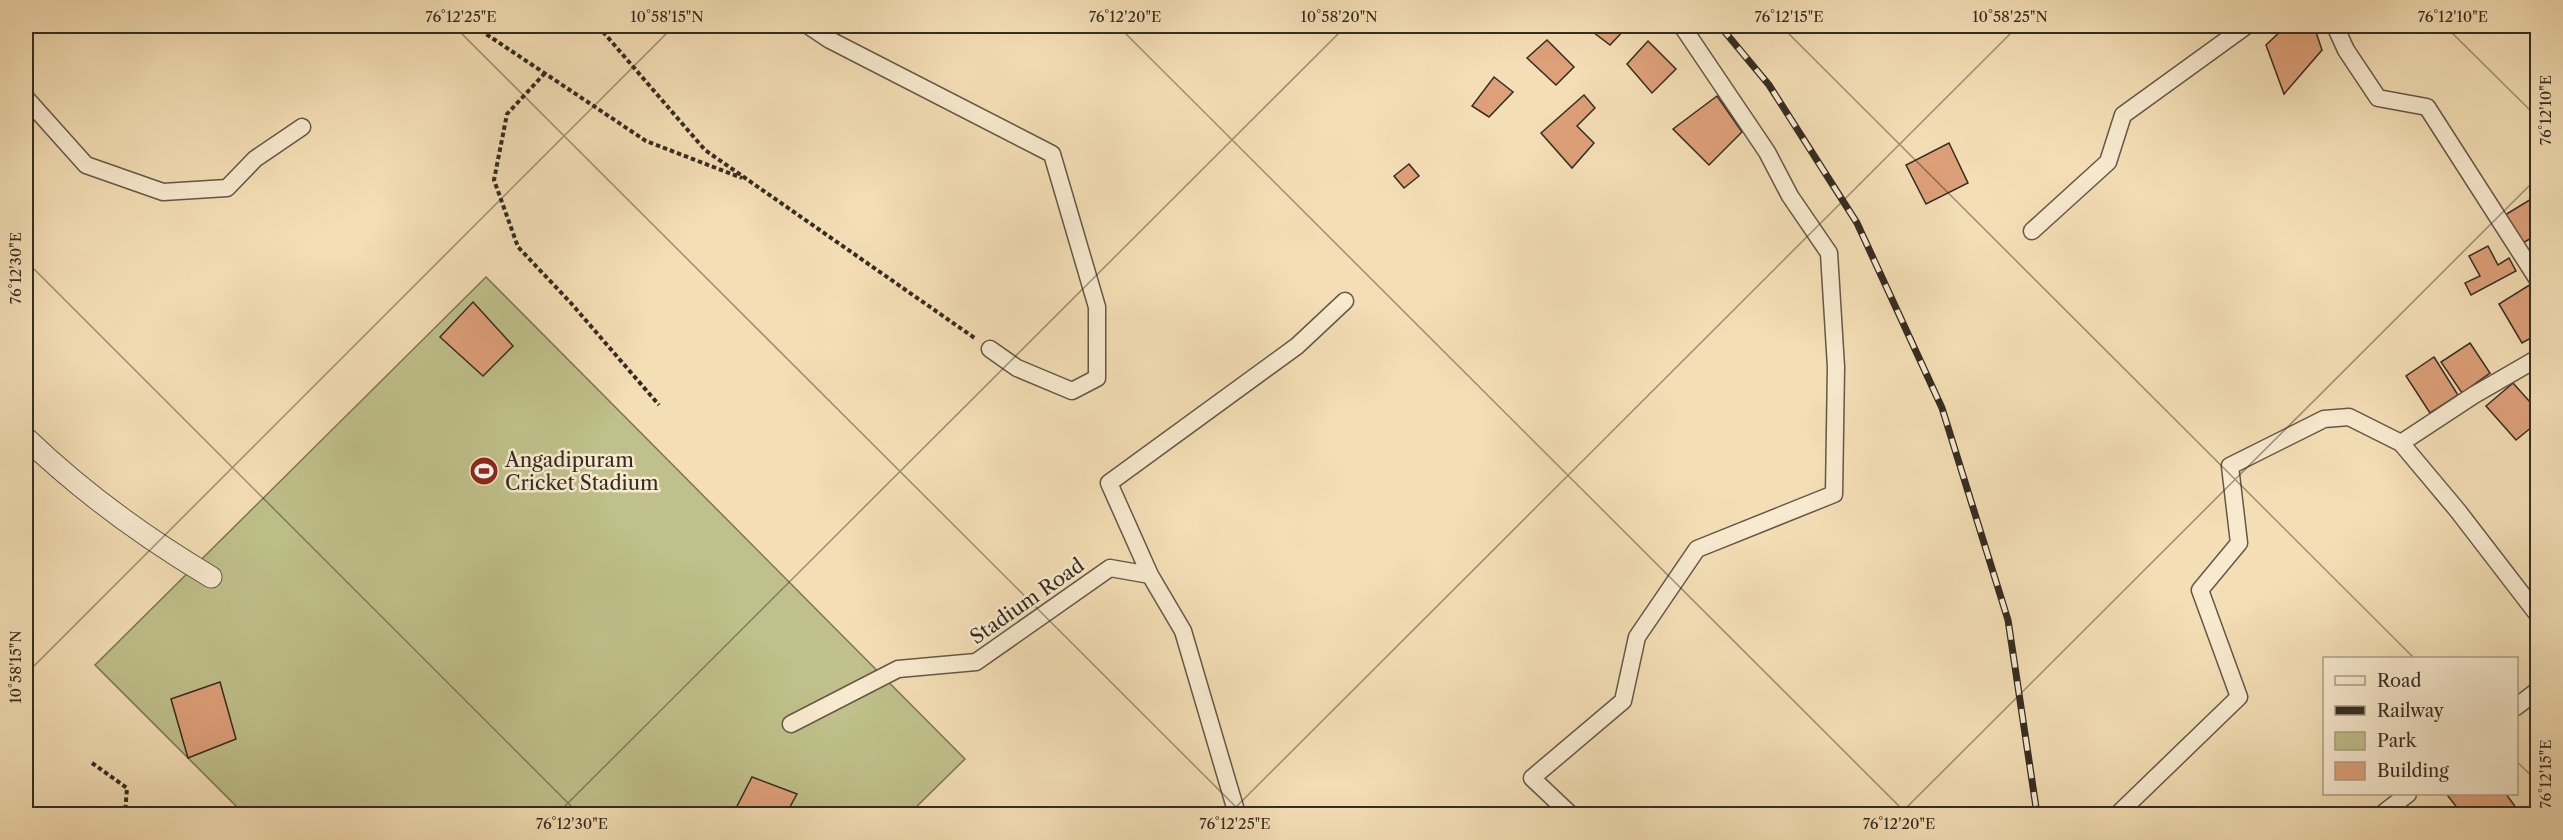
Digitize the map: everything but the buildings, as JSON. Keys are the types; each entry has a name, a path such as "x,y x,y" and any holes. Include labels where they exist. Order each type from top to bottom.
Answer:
{"street":[{"path":"809,26 830,40 1052,154 1097,308 1097,378 1072,391 1017,368 990,349"},
{"path":"1570,814 1532,778 1623,701 1637,637 1697,549 1834,494 1836,367 1829,253 1790,196 1767,152 1682,26"},
{"path":"2032,231 2108,162 2123,115 2246,26"},
{"path":"2335,26 2346,50 2378,98 2427,108 2538,280"},
{"path":"26,98 86,165 163,192 227,188 255,159 302,127"},
{"path":"1237,814 1183,631 1150,575 1110,483 1297,346 1345,301"},
{"path":"2401,443 2474,394 2538,358"},
{"path":"2118,814 2239,697 2200,590 2239,543 2230,466 2324,419 2349,417 2401,443 2538,615"},
{"path":"26,438 106,507 158,545 211,577"},
{"name":"Stadium Road","path":"791,724 898,669 976,662 1110,568 1150,575"},
{"path":"2518,706 2538,690"},
{"path":"2382,814 2407,795"}],"path":[{"path":"474,26 646,141 748,181"},
{"path":"598,26 705,150 990,349"},
{"path":"545,73 507,114 494,180 518,248 570,302 658,405"},
{"path":"92,763 128,788 125,814"}],"green space":[{"name":"Angadipuram Cricket Stadium","path":"486,277 965,759 909,814 244,814 95,665"}],"railway":[{"path":"1720,26 1769,85 1857,223 1942,408 2008,620 2037,814"}],"place":[{"name":"Angadipuram Cricket Stadium","path":"484,471"}]}
